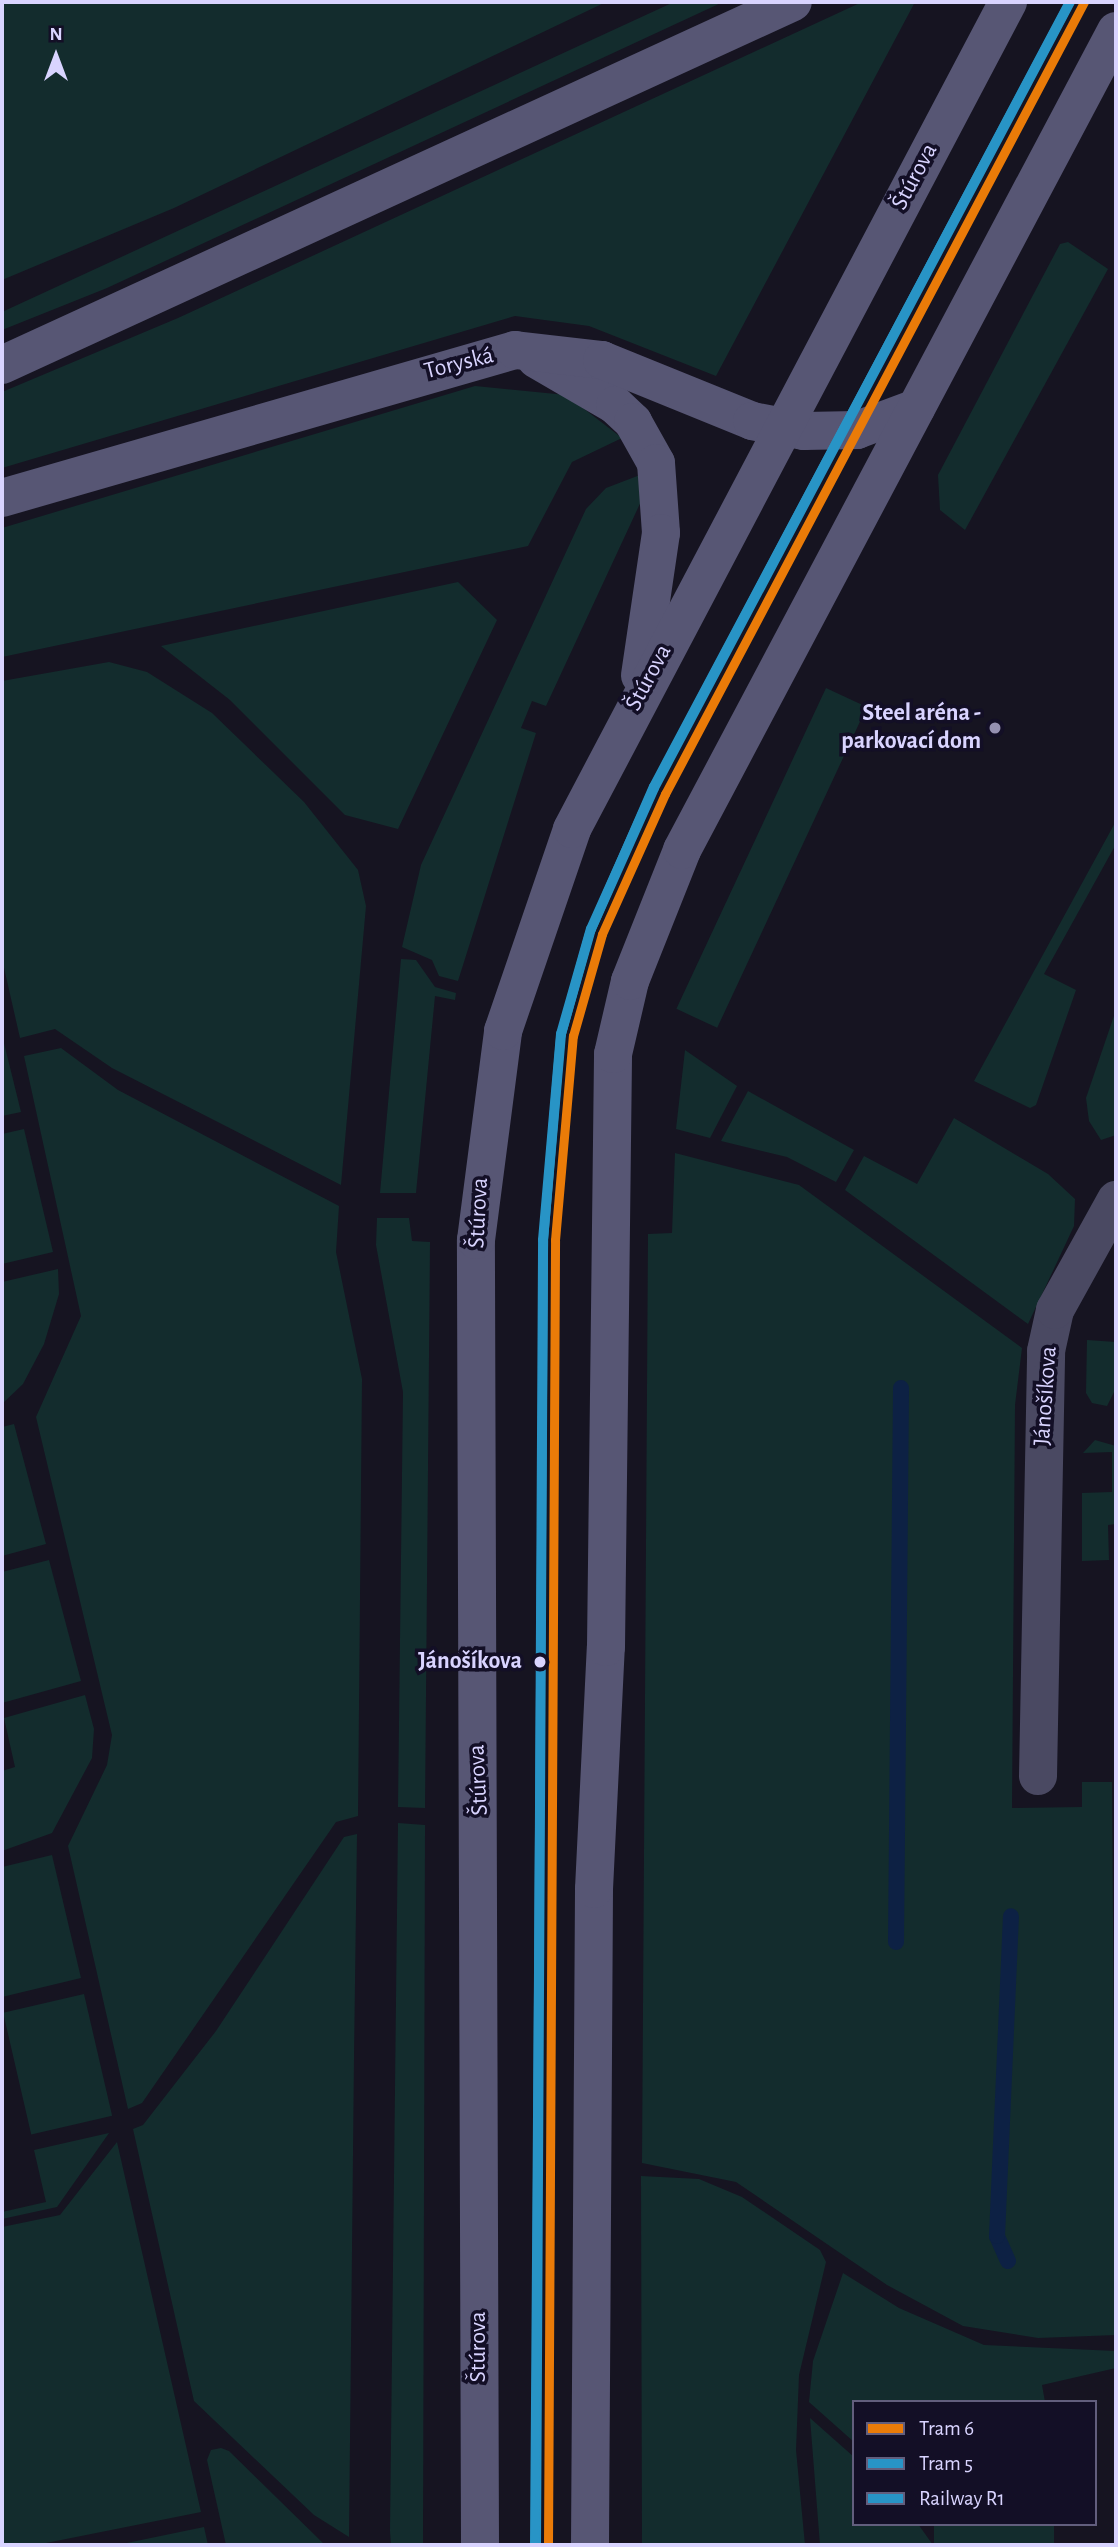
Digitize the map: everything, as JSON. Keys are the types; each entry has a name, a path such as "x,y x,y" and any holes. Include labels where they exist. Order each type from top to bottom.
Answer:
{"street":[{"path":"2,365 793,2"},
{"name":"Štúrova","path":"480,2545 482,1890 473,1649 480,1181 503,1031 521,963 572,829 1008,2"},
{"path":"590,2545 594,1876 606,1647 613,1054 631,981 682,850 1116,31"},
{"path":"515,350 608,400 633,422 656,463 661,533 636,704"},
{"name":"Toryská","path":"2,498 515,350 602,360 782,428 842,432 916,408"},
{"name":"Jánošíkova","path":"1038,1776 1046,1351 1055,1310 1116,1200"}],"green space":[{"path":"2,2 606,2 174,208 2,280"},
{"path":"674,2 723,2 107,288 2,330 2,312"},
{"path":"862,2 915,2 716,376 589,326 515,316 2,468 2,392 178,318"},
{"path":"1068,242 1108,269 965,530 940,510 938,475 1060,244"},
{"path":"475,386 566,395 622,438 572,462 528,546 2,657 2,528"},
{"path":"640,475 644,495 546,706 532,701 521,728 536,733 458,981 439,976 432,960 402,947 421,865 586,509 606,488"},
{"path":"458,582 497,620 398,829 345,815 230,700 161,646"},
{"path":"109,662 147,672 212,713 304,802 358,870 366,906 341,1185 112,1068 55,1029 20,1038 2,959 2,681"},
{"path":"826,688 867,707 717,1028 676,1009"},
{"path":"1116,821 1116,844 1044,974 1076,990 1036,1105 1030,1108 974,1081"},
{"path":"401,959 416,960 435,987 456,993 455,1000 435,996 416,1193 380,1193"},
{"path":"1116,1010 1116,1135 1101,1140 1089,1121 1086,1098"},
{"path":"2,1035 21,1112 2,1116"},
{"path":"61,1048 118,1090 339,1206 336,1252 362,1379 358,1816 336,1822 142,2103 128,2109 68,1846 107,1765 112,1735 36,1417 81,1316 24,1056"},
{"path":"685,1050 737,1086 710,1138 676,1129"},
{"path":"748,1091 854,1150 836,1182 787,1157 721,1141"},
{"path":"954,1118 1048,1174 1075,1199 1074,1226 1028,1324 845,1190 864,1156 917,1184"},
{"path":"24,1129 53,1252 2,1264 2,1134"},
{"path":"675,1153 799,1185 1022,1348 1015,1405 1012,1808 1082,1807 1082,1782 1112,1782 1116,2335 1038,2338 963,2326 887,2285 736,2182 642,2163 648,1234 672,1233"},
{"path":"377,1218 409,1218 412,1241 430,1242 425,1808 398,1807 403,1392 376,1245"},
{"path":"58,1269 59,1294 44,1344 23,1384 2,1404 2,1282"},
{"path":"1087,1340 1116,1342 1116,1388 1107,1406 1092,1403 1086,1393"},
{"path":"14,1424 46,1544 2,1556 2,1427"},
{"path":"1095,1440 1116,1446 1116,1524 1108,1525 1109,1560 1082,1561 1082,1493 1112,1492 1112,1452 1083,1453"},
{"path":"49,1560 81,1681 2,1703 2,1572"},
{"path":"85,1695 94,1729 92,1758 52,1833 2,1851 2,1771 15,1767 4,1718"},
{"path":"398,1823 425,1825 423,2545 391,2545 390,2531"},
{"path":"357,1834 349,2537 314,2515 194,2401 133,2129 143,2125 216,2031 344,1837"},
{"path":"52,1855 81,1978 2,1997 2,1867"},
{"path":"84,1994 112,2116 31,2134 3,2013"},
{"path":"109,2133 57,2207 2,2219 2,2212 46,2202 34,2150"},
{"path":"117,2142 201,2512 36,2545 2,2545 2,2227 60,2215"},
{"path":"641,2176 699,2179 742,2197 820,2250 826,2262 799,2375 796,2450 805,2545 642,2545"},
{"path":"843,2273 899,2308 984,2345 1116,2351 1116,2368 1042,2385 1045,2400 852,2400 852,2440 809,2402 813,2361"},
{"path":"810,2418 852,2455 852,2526 919,2526 933,2545 820,2545"},
{"path":"221,2448 229,2451 325,2545 226,2545 207,2460 211,2450"},
{"path":"934,2526 1054,2526 1054,2545 934,2545"},
{"path":"204,2527 208,2545 117,2545"}],"waterway":[{"path":"896,1942 901,1388"},
{"path":"1008,2261 997,2236 1011,1916"}],"tram line":[{"name":"6","path":"548,2545 555,1240 573,1036 602,934 665,794 1084,2"},
{"name":"5","path":"534,2545 543,1240 560,1037 589,933 653,786 1066,8"}],"rail line":[{"name":"R1","path":"536,2545 543,1240 561,1034 591,929 654,788 1070,2"}],"place":[{"name":"Steel aréna - parkovací dom","path":"995,728"},
{"name":"Jánošíkova","path":"540,1662"}]}
